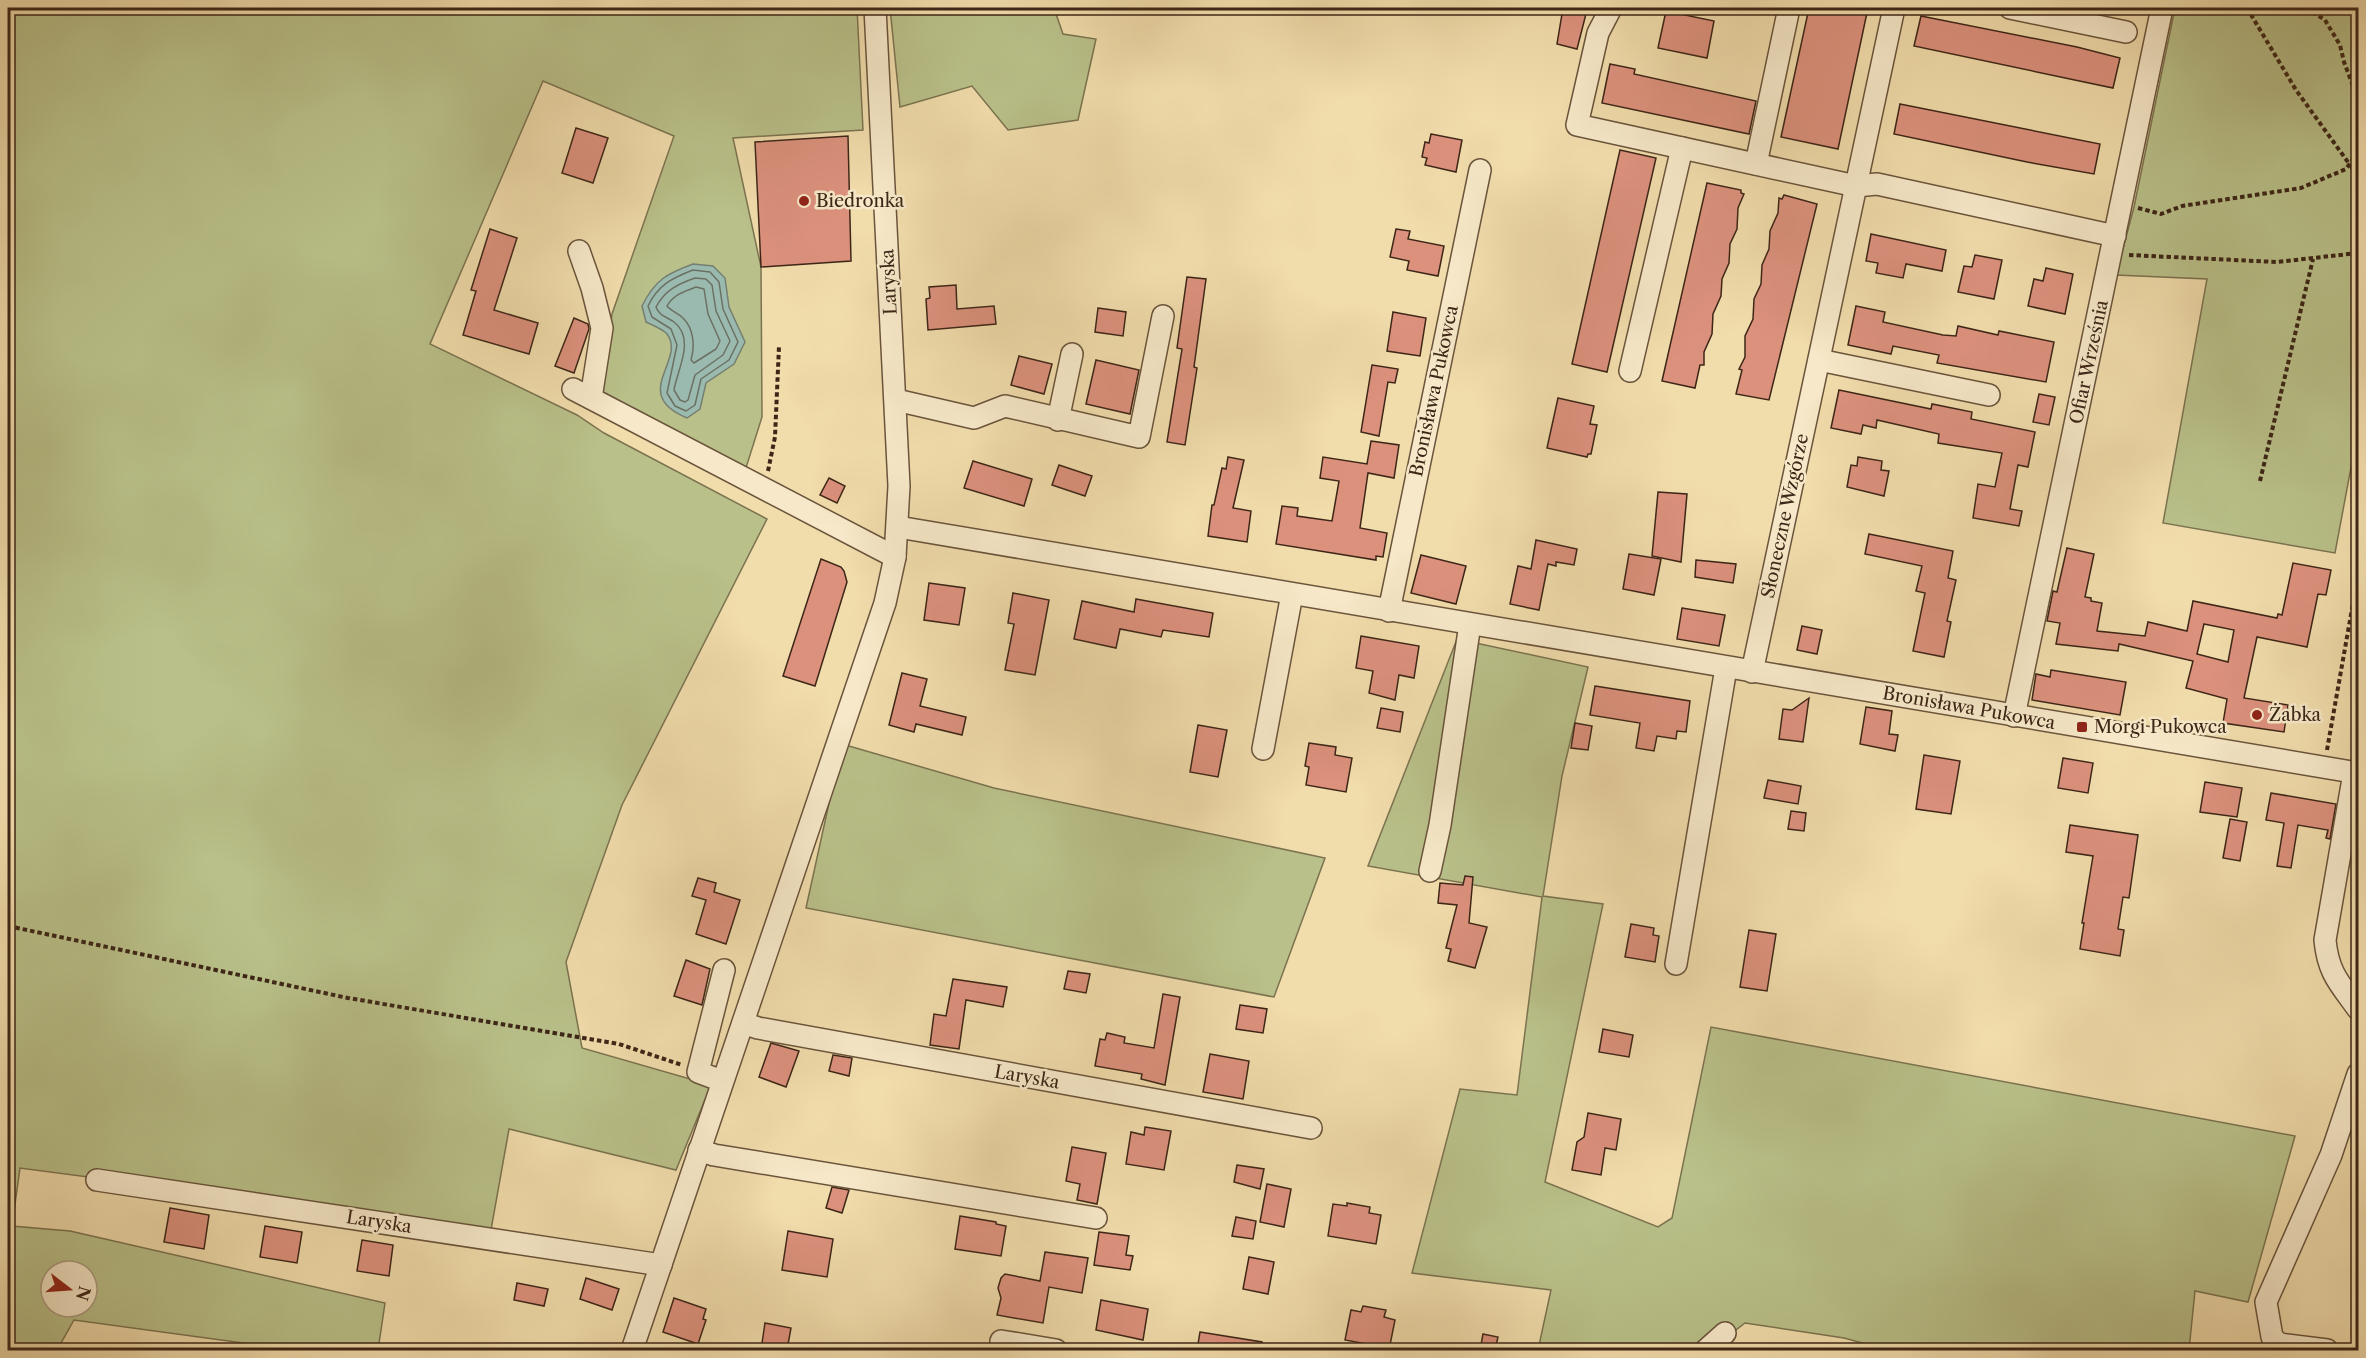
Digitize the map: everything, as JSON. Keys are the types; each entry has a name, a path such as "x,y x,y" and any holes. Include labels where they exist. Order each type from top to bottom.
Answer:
{"street":[{"name":"Laryska","path":"632,1350 885,603 895,557 899,486 896,400 875,8"},
{"path":"1611,8 1598,33 1576,125 1856,186 1876,184 2114,245"},
{"path":"1755,164 1789,8"},
{"name":"Słoneczne Wzgórze","path":"1752,672 1894,8"},
{"path":"2010,8 2126,32"},
{"name":"Ofiar Września","path":"2014,716 2162,8"},
{"path":"1630,371 1682,148"},
{"name":"Bronisława Pukowca","path":"1389,611 1480,170"},
{"path":"579,250 602,328 582,394 895,557"},
{"path":"896,400 974,418 1005,406 1139,437 1162,316"},
{"path":"1058,420 1072,354"},
{"path":"1819,360 1989,395"},
{"name":"Bronisława Pukowca","path":"898,527 2356,773 2325,940 2326,958 2332,973 2358,1009"},
{"path":"1263,749 1292,594"},
{"path":"1430,871 1440,825 1470,624"},
{"path":"1676,964 1726,668"},
{"path":"723,1081 698,1072 724,970"},
{"name":"Laryska","path":"743,1023 758,1028 1311,1128"},
{"path":"2327,1350 2279,1344 2272,1337 2266,1302 2331,1155 2358,1074"},
{"path":"699,1150 714,1155 1096,1218"},
{"name":"Laryska","path":"97,1180 661,1265"},
{"path":"1706,1350 1725,1333"},
{"path":"1001,1341 1047,1350"}],"path":[{"path":"2247,8 2296,90 2358,176"},
{"path":"2306,8 2325,20 2340,45 2358,99"},
{"path":"2333,8 2358,9"},
{"path":"2124,196 2134,207 2161,214 2182,206 2301,188 2346,169 2358,152"},
{"path":"2114,245 2277,262 2358,253"},
{"path":"2260,481 2313,259"},
{"path":"764,490 775,437 779,346"},
{"path":"2317,766 2329,747 2358,575"},
{"path":"8,926 348,998 619,1044 698,1072"}],"green space":[{"path":"8,8 857,8 863,130 733,138 761,267 762,417 745,471 601,391 612,314 674,136 543,81 430,344 577,415 604,433 767,519 622,805 566,962 582,1048 711,1085 676,1170 509,1129 491,1230 20,1168 12,1226 70,1231 385,1303 378,1350 294,1350 74,1320 57,1350 8,1350"},
{"path":"890,8 1054,8 1063,34 1096,39 1078,120 1008,130 972,86 900,107"},
{"path":"2175,8 2358,8 2358,430 2335,553 2163,523 2207,279 2116,275 2134,207"},
{"path":"1457,639 1588,667 1562,776 1543,896 1603,904 1545,1182 1658,1227 1672,1218 1711,1027 2295,1136 2248,1302 2195,1291 2189,1350 1888,1350 1844,1338 1745,1323 1710,1350 1538,1350 1551,1290 1412,1273 1460,1089 1517,1095 1542,897 1368,866"},
{"path":"842,744 994,788 1325,858 1274,997 806,908"}],"water":[{"path":"693,264 713,266 725,278 729,307 745,342 734,364 706,383 700,409 687,418 670,409 662,398 660,388 671,344 665,332 646,322 642,306 662,279"}],"building":[{"path":"1563,8 1587,10 1577,49 1557,44"},
{"path":"1809,8 1868,8 1838,149 1781,137"},
{"path":"1666,11 1714,21 1707,58 1658,48"},
{"path":"1921,16 2077,47 2120,58 2113,88 1914,46"},
{"path":"1610,64 1635,69 1634,74 1756,101 1749,134 1602,103"},
{"path":"1900,104 2100,144 2094,174 1894,134"},
{"path":"576,128 608,138 593,183 562,173"},
{"path":"1431,134 1462,140 1456,172 1425,165 1427,158 1422,157 1425,142 1429,143"},
{"name":"Biedronka","path":"848,136 851,261 761,267 755,142"},
{"path":"1620,150 1656,158 1607,372 1572,364"},
{"path":"1707,183 1741,190 1744,194 1738,208 1737,229 1730,244 1729,263 1722,279 1721,296 1713,314 1712,334 1704,352 1704,365 1700,365 1695,388 1662,381"},
{"path":"1784,195 1817,204 1769,400 1736,394 1742,370 1739,369 1745,357 1745,336 1753,319 1754,299 1761,284 1762,265 1769,249 1770,231 1778,213 1779,198 1782,199"},
{"path":"490,229 517,238 494,310 538,323 529,354 463,335 476,291 471,290"},
{"path":"1396,229 1410,231 1408,239 1444,246 1438,276 1407,270 1409,261 1390,257"},
{"path":"1871,234 1946,250 1942,271 1906,264 1903,278 1876,273 1878,263 1866,261"},
{"path":"1975,255 2002,260 1994,299 1958,292 1964,266 1972,267"},
{"path":"2046,268 2073,274 2065,314 2028,306 2034,279 2043,281"},
{"path":"1187,277 1206,279 1194,367 1197,368 1185,445 1167,442 1182,349 1177,348"},
{"path":"956,285 957,309 994,306 996,324 928,330 926,299 930,298 929,287"},
{"path":"1856,306 1885,312 1883,322 1943,335 1956,336 1958,326 1998,335 1999,331 2054,342 2046,382 1937,363 1939,355 1893,346 1891,354 1848,345"},
{"path":"1098,308 1126,312 1123,336 1095,332"},
{"path":"1393,312 1426,318 1420,356 1387,351"},
{"path":"574,318 588,324 589,329 574,373 555,366"},
{"path":"1019,356 1052,364 1044,394 1011,385"},
{"path":"1096,360 1139,370 1130,414 1086,404"},
{"path":"1372,365 1398,369 1395,383 1388,382 1379,436 1361,432"},
{"path":"1839,390 1931,409 1932,404 1972,412 1971,419 2035,432 2028,467 2018,465 2010,509 2022,511 2019,526 1973,518 1978,484 1995,487 2002,453 1938,443 1939,434 1877,420 1876,428 1863,425 1861,434 1831,428"},
{"path":"2039,394 2055,397 2049,425 2033,422"},
{"path":"1558,398 1594,406 1590,424 1597,425 1591,454 1587,457 1547,448"},
{"path":"1371,441 1399,445 1394,478 1368,473 1360,528 1387,533 1383,557 1376,556 1376,560 1276,544 1282,506 1298,508 1297,516 1332,521 1339,481 1320,478 1323,457 1367,464"},
{"path":"1228,457 1244,460 1233,508 1251,511 1247,542 1208,536 1212,505 1214,505 1222,468 1226,469"},
{"path":"1858,457 1882,461 1881,470 1889,471 1884,496 1847,487 1851,465 1857,466"},
{"path":"973,461 1032,479 1024,506 964,488"},
{"path":"1059,465 1092,476 1085,496 1052,485"},
{"path":"829,478 845,486 837,503 820,495"},
{"path":"1658,492 1687,494 1681,562 1652,556"},
{"path":"1869,534 1953,551 1948,578 1956,580 1947,621 1951,622 1944,657 1913,651 1925,593 1916,591 1922,566 1865,554"},
{"path":"1536,540 1577,549 1574,565 1556,562 1556,566 1548,564 1539,610 1510,604 1518,566 1531,569"},
{"path":"2067,548 2094,554 2085,597 2102,603 2097,631 2145,636 2148,622 2187,631 2193,601 2277,618 2278,614 2282,615 2293,563 2331,570 2326,595 2318,594 2307,647 2257,637 2244,698 2288,705 2284,732 2223,723 2227,699 2186,688 2193,661 2119,644 2118,651 2056,644 2060,623 2047,621 2053,591 2057,592","holes":["2204,624 2234,630 2228,662 2197,654"]},
{"path":"1629,554 1661,559 1654,595 1623,589"},
{"path":"1421,555 1466,566 1456,604 1411,593"},
{"path":"821,559 841,567 847,582 815,686 783,676"},
{"path":"1696,560 1736,564 1733,583 1695,577"},
{"path":"929,583 965,588 959,625 924,620"},
{"path":"1013,593 1049,600 1035,675 1005,670 1014,624 1008,623"},
{"path":"1136,599 1213,613 1209,637 1163,630 1161,637 1120,629 1116,648 1074,639 1082,601 1134,612"},
{"path":"1682,608 1725,615 1719,646 1677,639"},
{"path":"1802,626 1822,630 1817,654 1797,650"},
{"path":"1361,636 1419,646 1414,678 1399,675 1395,700 1369,693 1373,671 1356,668"},
{"path":"2051,670 2126,682 2120,715 2032,700 2036,674 2050,677"},
{"path":"902,673 927,679 920,706 966,717 962,735 916,724 914,732 889,725"},
{"path":"1595,686 1690,701 1686,732 1677,731 1676,739 1657,736 1654,751 1636,748 1640,723 1590,715"},
{"path":"1809,698 1803,742 1779,739 1783,709 1792,710"},
{"path":"1866,707 1892,711 1889,734 1898,735 1895,751 1860,744"},
{"path":"1381,708 1403,712 1400,732 1377,728"},
{"path":"1575,723 1592,726 1588,750 1571,748"},
{"path":"1198,725 1227,730 1218,777 1190,772"},
{"path":"1309,743 1336,747 1335,755 1352,758 1346,792 1306,785 1309,767 1305,766"},
{"path":"1924,755 1960,761 1951,814 1916,809"},
{"path":"2063,758 2093,763 2088,793 2058,788"},
{"path":"1768,780 1801,786 1798,804 1764,798"},
{"path":"2205,782 2242,788 2237,817 2200,812"},
{"path":"2271,793 2336,804 2330,839 2326,838 2328,830 2298,825 2291,868 2277,866 2284,823 2266,820"},
{"path":"1791,811 1806,813 1804,831 1788,829"},
{"path":"2230,819 2247,822 2240,861 2223,858"},
{"path":"2070,825 2138,835 2129,898 2123,897 2118,929 2124,930 2120,956 2080,949 2093,856 2066,852"},
{"path":"1465,876 1473,877 1469,923 1487,927 1475,968 1448,961 1451,949 1446,948 1457,905 1438,903 1440,883 1463,885"},
{"path":"698,878 716,883 714,892 740,900 726,944 696,934 706,900 692,896"},
{"path":"1631,924 1654,928 1653,935 1659,936 1655,962 1625,957"},
{"path":"1749,930 1776,934 1767,991 1740,987"},
{"path":"686,960 710,969 702,1005 674,996"},
{"path":"1068,971 1090,974 1086,993 1064,989"},
{"path":"953,979 1007,987 1003,1007 966,1000 959,1049 930,1045 934,1014 946,1016"},
{"path":"1163,994 1180,997 1165,1085 1141,1079 1142,1074 1095,1066 1100,1039 1105,1040 1107,1033 1125,1037 1124,1043 1154,1048"},
{"path":"1240,1005 1267,1009 1263,1033 1236,1029"},
{"path":"1603,1029 1633,1035 1629,1057 1599,1052"},
{"path":"771,1043 799,1051 786,1087 759,1077"},
{"path":"1210,1054 1249,1061 1243,1099 1203,1092"},
{"path":"833,1055 852,1058 849,1076 829,1071"},
{"path":"1588,1113 1621,1119 1616,1150 1605,1148 1601,1175 1572,1170 1577,1142 1584,1137"},
{"path":"1145,1127 1171,1131 1164,1170 1126,1164 1131,1132 1144,1135"},
{"path":"1072,1147 1106,1153 1097,1204 1077,1200 1080,1184 1066,1181"},
{"path":"1237,1165 1264,1169 1260,1189 1234,1182"},
{"path":"1267,1184 1291,1189 1284,1227 1260,1222"},
{"path":"832,1187 849,1190 842,1213 826,1208"},
{"path":"1347,1203 1370,1207 1369,1213 1381,1215 1376,1244 1328,1236 1333,1204 1347,1206"},
{"path":"170,1208 209,1215 204,1249 164,1242"},
{"path":"960,1216 1006,1226 1001,1256 955,1249"},
{"path":"1236,1217 1256,1221 1253,1239 1232,1236"},
{"path":"265,1226 302,1232 297,1263 260,1257"},
{"path":"788,1231 833,1239 827,1277 782,1270"},
{"path":"1099,1232 1129,1236 1126,1255 1133,1256 1130,1270 1094,1265"},
{"path":"362,1240 393,1245 389,1276 357,1271"},
{"path":"1045,1252 1088,1258 1082,1293 1049,1287 1043,1323 997,1315 1001,1298 998,1288 1001,1278 1005,1274 1040,1281"},
{"path":"1249,1257 1274,1262 1268,1294 1243,1289"},
{"path":"586,1278 619,1289 612,1310 580,1299"},
{"path":"517,1283 548,1289 544,1306 514,1300"},
{"path":"674,1298 706,1309 703,1319 706,1320 698,1344 663,1332"},
{"path":"1101,1300 1148,1309 1143,1340 1096,1330"},
{"path":"1363,1306 1386,1310 1384,1317 1395,1320 1389,1350 1365,1350 1367,1344 1345,1340 1351,1310 1361,1312"},
{"path":"765,1323 791,1328 787,1350 761,1350"},
{"path":"1200,1332 1262,1342 1261,1350 1197,1350"},
{"path":"1483,1334 1498,1337 1495,1350 1480,1350"}],"place":[{"name":"Biedronka","path":"804,201"},
{"name":"Żabka","path":"2257,715"},
{"name":"Morgi Pukowca","path":"2082,727"}]}
